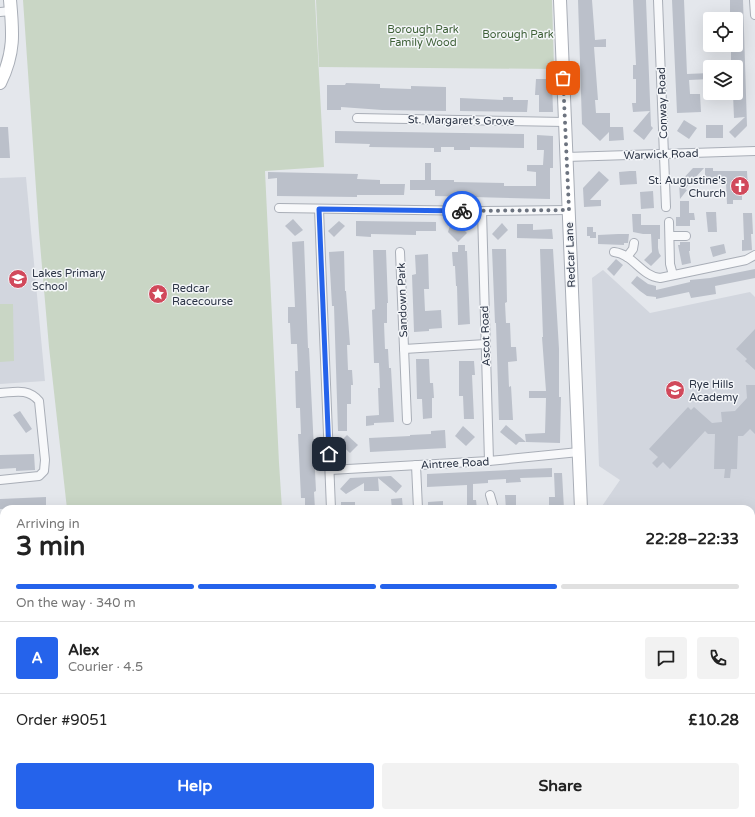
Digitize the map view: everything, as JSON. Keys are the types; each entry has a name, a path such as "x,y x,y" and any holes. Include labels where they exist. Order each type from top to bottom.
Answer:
{"main road":[{"name":"Redcar Lane","path":"560,0 581,505"},
{"path":"0,83 5,73 12,47 13,33 7,8"}],"street":[{"name":"Conway Road","path":"658,0 666,207"},
{"path":"754,0 755,15"},
{"name":"St. Margaret's Grove","path":"356,118 565,122"},
{"name":"Warwick Road","path":"566,157 755,151"},
{"path":"279,208 482,211 569,210"},
{"path":"319,209 331,505"},
{"name":"Ascot Road","path":"482,211 490,461"},
{"path":"669,222 670,264 673,275"},
{"path":"670,236 686,236"},
{"path":"627,257 633,249 634,243"},
{"name":"Sandown Park","path":"400,252 406,420"},
{"path":"614,252 620,253 627,257 651,276 660,278 746,260 755,256"},
{"name":"Sandown Park","path":"404,349 486,344"},
{"path":"0,393 26,392 34,395 38,401 45,460 44,471 38,476 0,480"},
{"name":"Aintree Road","path":"330,470 490,461 579,452"},
{"path":"416,465 418,505"},
{"path":"490,495 493,505"}],"shaded area":[{"name":"Lakes Primary School","path":"26,177 45,381 0,384 0,178"},
{"name":"Rye Hills Academy","path":"603,270 650,313 750,292 755,297 755,505 603,505 620,480 599,466 592,278"}],"green space":[{"name":"Redcar Racecourse","path":"23,0 315,0 324,167 265,171 282,505 67,505 49,347 39,232"},
{"name":"Borough Park","path":"316,0 552,0 554,69 319,67"},
{"path":"0,304 13,304 14,361 0,362"}],"building":[{"path":"578,0 592,0 595,40 606,39 606,47 594,47 598,100 595,100 596,113 610,113 610,127 623,127 624,140 609,141 609,132 600,141 582,124"},
{"path":"633,0 646,0 651,126 653,128 644,140 633,131 650,111 633,112 632,103 636,103 636,79 633,79 633,65 636,65"},
{"path":"672,0 684,0 687,74 703,73 703,79 689,80 690,94 700,94 701,112 677,113"},
{"path":"730,0 743,0 747,126 735,138 729,132 745,117 734,118 733,100 743,100 743,60 731,60 731,52 743,52 743,12 730,12"},
{"path":"536,79 552,79 553,112 539,112 539,95 535,95"},
{"path":"346,83 380,84 380,88 411,89 411,86 446,87 446,111 382,110 341,107 341,110 327,110 327,85 345,85"},
{"path":"503,97 513,97 513,100 528,100 527,112 460,111 460,98 503,100"},
{"path":"684,120 697,128 689,139 677,131"},
{"path":"706,125 723,125 723,138 706,138"},
{"path":"0,127 8,127 10,158 0,158"},
{"path":"335,131 524,134 524,148 470,147 470,150 454,150 454,147 441,147 441,152 434,152 434,148 369,147 370,144 335,143"},
{"path":"537,135 553,136 553,168 550,168 550,199 435,196 435,190 410,190 410,180 425,180 425,163 431,163 431,180 504,183 504,186 536,186 536,172 527,171 527,165 543,165 544,150 537,150"},
{"path":"693,168 704,168 685,189 687,190 680,199 679,183"},
{"path":"705,168 713,168 713,171 747,171 748,189 744,189 744,192 742,192 742,200 733,200 733,204 727,204 726,182 707,183"},
{"path":"599,171 609,180 590,200 601,200 601,206 584,207 583,188"},
{"path":"636,171 637,184 620,185 619,172"},
{"path":"268,172 358,174 357,179 380,180 380,184 405,184 404,195 357,195 357,197 277,196 277,178 268,179"},
{"path":"653,191 654,208 641,209 640,192"},
{"path":"680,201 689,201 689,213 694,213 695,220 690,220 690,226 676,226 676,217 680,217"},
{"path":"706,212 716,212 717,232 708,232"},
{"path":"743,213 752,213 752,250 742,251 742,240 744,240"},
{"path":"632,214 641,214 641,225 660,225 660,239 658,239 658,248 661,256 651,266 644,260 652,252 651,234 633,232"},
{"path":"293,219 303,230 295,236 285,226"},
{"path":"339,221 345,226 334,237 328,231"},
{"path":"356,221 436,222 436,231 416,231 416,235 371,234 371,237 356,236"},
{"path":"451,222 456,222 467,233 458,242 448,232"},
{"path":"502,223 508,230 498,240 492,234"},
{"path":"517,224 533,224 533,230 552,229 553,239 517,238"},
{"path":"587,227 593,227 593,232 596,232 596,238 590,238 590,236 587,236"},
{"path":"629,234 628,243 624,243 624,245 598,244 598,235"},
{"path":"304,241 316,491 314,492 315,505 305,505 305,498 301,498 298,434 301,434 300,408 296,408 295,371 298,371 297,344 291,344 290,323 288,323 288,307 295,307 292,242"},
{"path":"680,242 690,242 689,251 691,263 682,265 678,245 680,245"},
{"path":"724,244 726,253 713,257 710,247"},
{"path":"458,245 465,245 465,251 467,251 470,324 458,325 457,286 452,252 458,252"},
{"path":"492,249 506,249 506,323 510,323 511,347 516,347 517,361 508,362 513,420 499,420"},
{"path":"540,249 553,249 559,349 559,397 561,397 560,443 526,442 525,434 545,433 546,398 529,398 529,391 546,391 542,337"},
{"path":"373,250 386,250 388,303 387,323 384,323 385,349 388,349 389,368 391,368 394,422 374,423 374,425 366,426 366,416 379,415 379,363 374,363 372,310 375,309"},
{"path":"344,251 345,291 350,345 347,345 348,370 352,370 353,385 351,385 351,404 347,404 347,431 338,431 334,306 332,306 329,252"},
{"path":"428,254 429,289 424,289 425,311 441,310 442,328 414,332 412,275 416,274 415,255"},
{"path":"616,259 623,265 614,276 607,269"},
{"path":"755,269 755,278 715,286 716,294 691,298 689,292 656,299 656,297 647,296 631,283 637,276 648,284 656,286 656,290 690,282 690,280 710,278"},
{"path":"755,329 755,370 745,361 747,359 736,349"},
{"path":"416,359 429,359 430,383 433,383 434,398 432,398 432,418 423,419 422,399 417,399"},
{"path":"459,361 474,361 475,375 472,375 474,419 464,419 463,396 459,396"},
{"path":"746,385 755,385 755,434 750,429 743,436 738,436 737,469 731,469 730,478 724,478 725,469 714,469 715,434 708,434 705,431 670,469 663,462 657,468 652,463 658,457 649,449 688,407 691,410 694,407 712,423 722,422 721,412 735,411 747,398"},
{"path":"20,411 32,429 26,433 13,415"},
{"path":"506,425 526,442 519,442 516,445 500,432"},
{"path":"463,426 475,437 466,446 455,436"},
{"path":"445,430 446,448 370,452 369,438 431,434 431,431"},
{"path":"347,435 358,445 350,453 339,443"},
{"path":"34,454 35,470 16,471 16,468 0,469 0,455"},
{"path":"552,468 552,477 520,478 521,482 506,483 506,479 488,480 488,483 473,484 473,500 476,500 477,505 467,505 467,485 427,487 427,474"},
{"path":"554,473 562,473 564,505 549,505 549,497 555,497"},
{"path":"391,476 402,486 396,493 378,478 379,491 364,491 364,483 346,494 340,489 350,478"},
{"path":"505,495 516,495 516,505 506,505"},
{"path":"46,497 46,505 0,505 0,499"},
{"path":"402,498 403,505 392,505 391,499"},
{"path":"443,501 443,505 428,505 428,502"},
{"path":"341,502 355,502 355,505 341,505"}],"way so far":[{"path":"462,211 569,210 563,78"}],"place":[{"name":"St. Augustine's Church","path":"740,186"},
{"name":"Lakes Primary School","path":"18,279"},
{"name":"Redcar Racecourse","path":"158,294"},
{"name":"Rye Hills Academy","path":"675,390"}],"route":[{"path":"329,454 319,209 462,211"}],"park label":[{"name":"Borough Park Family Wood","path":"423,35"}]}
